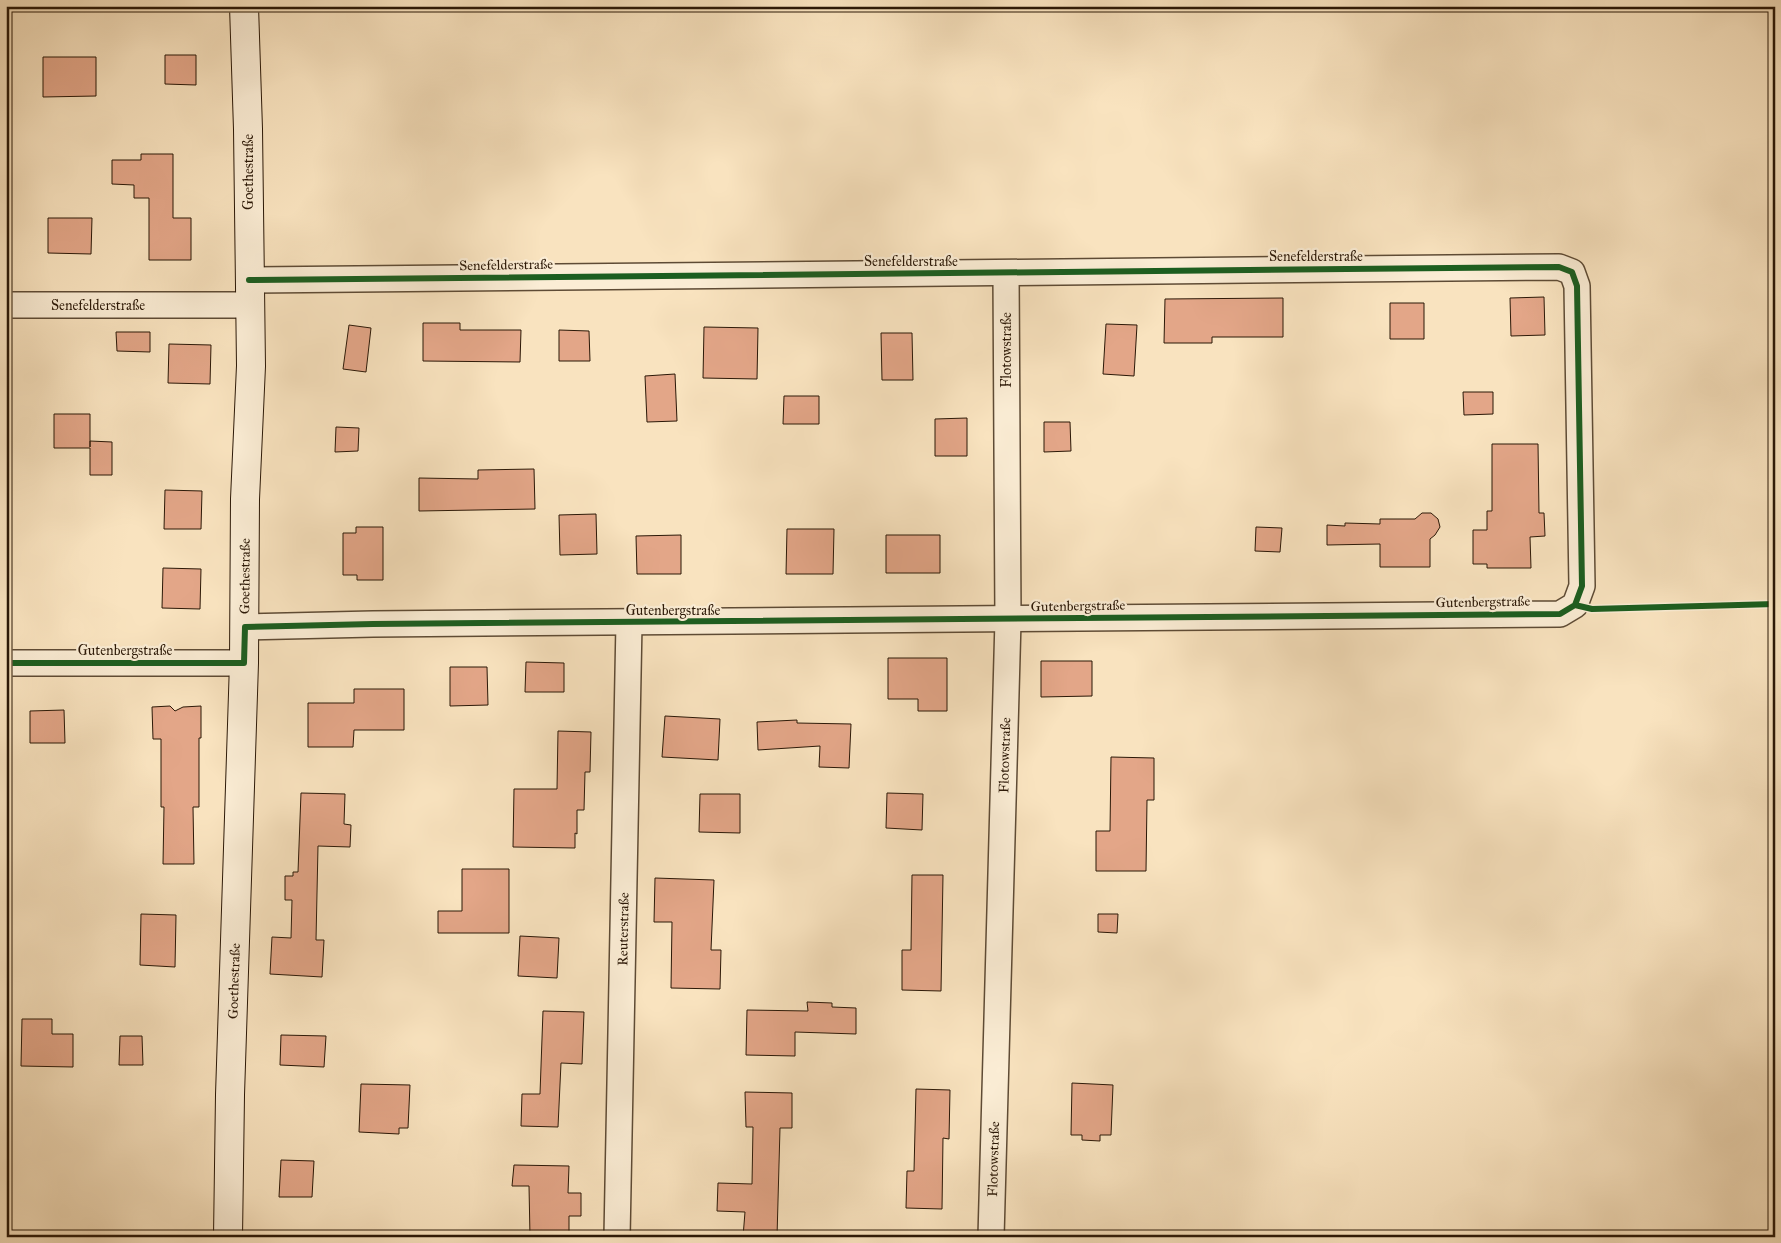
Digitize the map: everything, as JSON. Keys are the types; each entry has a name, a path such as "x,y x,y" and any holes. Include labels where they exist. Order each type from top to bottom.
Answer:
{"street":[{"name":"Goethestraße","path":"228,1237 230,1095 244,663 244,499 251,366 248,129 244,6"},
{"name":"Senefelderstraße","path":"6,305 249,292 1006,273 1550,267 1559,267 1572,272"},
{"name":"Gutenbergstraße","path":"244,627 373,624 1560,614 1575,605 1582,586 1577,286 1572,272"},
{"name":"Flotowstraße","path":"991,1237 1008,620 1006,273"},
{"name":"Reuterstraße","path":"617,1237 629,623"},
{"name":"Gutenbergstraße","path":"6,663 244,663"}],"building":[{"path":"165,55 196,55 196,85 165,84"},
{"path":"43,57 96,57 96,96 43,97"},
{"path":"141,154 173,154 173,218 191,218 191,260 149,260 149,198 134,198 134,185 112,184 112,160 141,160"},
{"path":"48,218 92,218 91,254 48,253"},
{"path":"1544,297 1545,335 1511,336 1510,298"},
{"path":"1283,298 1283,337 1212,337 1212,343 1164,343 1165,299"},
{"path":"1390,303 1424,303 1424,339 1390,339"},
{"path":"423,323 460,323 460,330 521,330 520,362 423,361"},
{"path":"1106,324 1137,325 1134,376 1103,374"},
{"path":"349,325 371,328 366,372 343,369"},
{"path":"704,327 758,328 757,379 703,378"},
{"path":"559,330 589,331 590,361 559,361"},
{"path":"116,332 150,332 150,352 117,351"},
{"path":"881,333 912,333 913,380 882,380"},
{"path":"169,344 211,345 210,384 168,383"},
{"path":"675,374 677,421 647,422 645,376"},
{"path":"1463,392 1493,392 1493,414 1464,415"},
{"path":"784,396 819,396 819,424 783,424"},
{"path":"54,414 90,414 90,441 112,442 112,475 90,475 90,448 54,448"},
{"path":"967,418 967,456 935,456 935,419"},
{"path":"1044,422 1070,422 1071,451 1044,452"},
{"path":"336,427 359,428 358,451 335,452"},
{"path":"1492,444 1538,444 1539,513 1544,513 1545,536 1530,537 1531,568 1487,568 1487,564 1473,564 1473,530 1487,530 1487,511 1492,511"},
{"path":"534,469 535,509 419,511 419,478 478,479 478,470"},
{"path":"165,490 202,491 201,529 164,529"},
{"path":"1422,513 1431,513 1438,519 1440,527 1430,539 1430,567 1380,567 1380,544 1327,545 1327,525 1345,526 1345,523 1380,524 1380,519 1415,519"},
{"path":"596,514 597,554 560,555 559,515"},
{"path":"356,527 383,527 383,580 357,580 357,575 343,575 343,533 356,533"},
{"path":"1256,527 1282,528 1280,552 1255,551"},
{"path":"787,529 834,529 833,574 786,574"},
{"path":"681,535 681,574 637,574 636,536"},
{"path":"886,535 940,535 940,573 886,573"},
{"path":"163,568 201,569 200,609 162,608"},
{"path":"888,658 947,658 947,711 918,711 918,699 888,699"},
{"path":"1041,661 1092,661 1092,696 1041,697"},
{"path":"526,662 564,663 564,692 525,692"},
{"path":"450,667 487,667 488,705 450,706"},
{"path":"354,689 404,689 404,730 354,730 353,747 308,747 308,703 354,703"},
{"path":"170,706 175,711 183,707 201,706 199,807 193,807 194,864 163,864 164,807 161,807 161,739 153,739 152,707"},
{"path":"64,710 65,743 30,743 30,711"},
{"path":"665,716 720,719 718,760 662,757"},
{"path":"797,720 797,723 851,724 849,768 819,767 820,746 758,750 757,722"},
{"path":"558,731 591,732 590,772 585,772 584,810 577,810 575,848 513,847 514,789 557,789"},
{"path":"1111,757 1154,758 1154,800 1147,800 1146,871 1096,871 1096,831 1110,831"},
{"path":"301,793 345,794 344,824 351,825 350,847 318,846 316,940 324,940 322,977 270,974 272,937 291,938 292,900 285,900 285,876 293,876 293,872 298,872"},
{"path":"887,793 923,794 922,830 886,828"},
{"path":"700,794 740,794 740,833 699,832"},
{"path":"462,869 509,869 509,933 438,933 438,911 462,911"},
{"path":"912,875 943,875 941,991 902,990 902,950 911,950"},
{"path":"655,878 714,880 711,950 721,950 720,989 671,988 672,922 654,922"},
{"path":"141,914 176,915 175,967 140,965"},
{"path":"1098,914 1118,914 1117,933 1098,932"},
{"path":"520,936 559,938 557,978 518,976"},
{"path":"807,1002 832,1003 832,1007 856,1008 856,1034 795,1032 795,1056 746,1055 747,1010 808,1011"},
{"path":"543,1011 584,1012 582,1064 561,1063 558,1127 521,1126 522,1094 540,1094"},
{"path":"22,1019 52,1019 52,1034 73,1034 73,1067 21,1066"},
{"path":"281,1035 326,1036 324,1067 280,1065"},
{"path":"120,1036 142,1036 143,1065 119,1065"},
{"path":"1072,1083 1113,1085 1111,1135 1100,1135 1100,1141 1082,1140 1082,1135 1071,1135"},
{"path":"361,1084 410,1085 408,1128 399,1128 399,1134 359,1132"},
{"path":"916,1089 950,1090 949,1139 943,1138 942,1209 906,1208 907,1171 914,1171"},
{"path":"745,1092 792,1093 792,1128 780,1128 777,1237 743,1237 745,1212 717,1211 718,1183 752,1184 753,1127 746,1127"},
{"path":"281,1160 314,1161 312,1197 279,1197"},
{"path":"514,1165 569,1166 568,1193 581,1193 581,1216 569,1216 569,1237 530,1237 529,1186 512,1186"}],"cycle path":[{"path":"6,663 244,663 245,627 373,624 1560,614 1575,605 1582,586 1577,286 1572,272 1559,267 249,280"},
{"path":"1575,605 1592,609 1775,604"}]}
